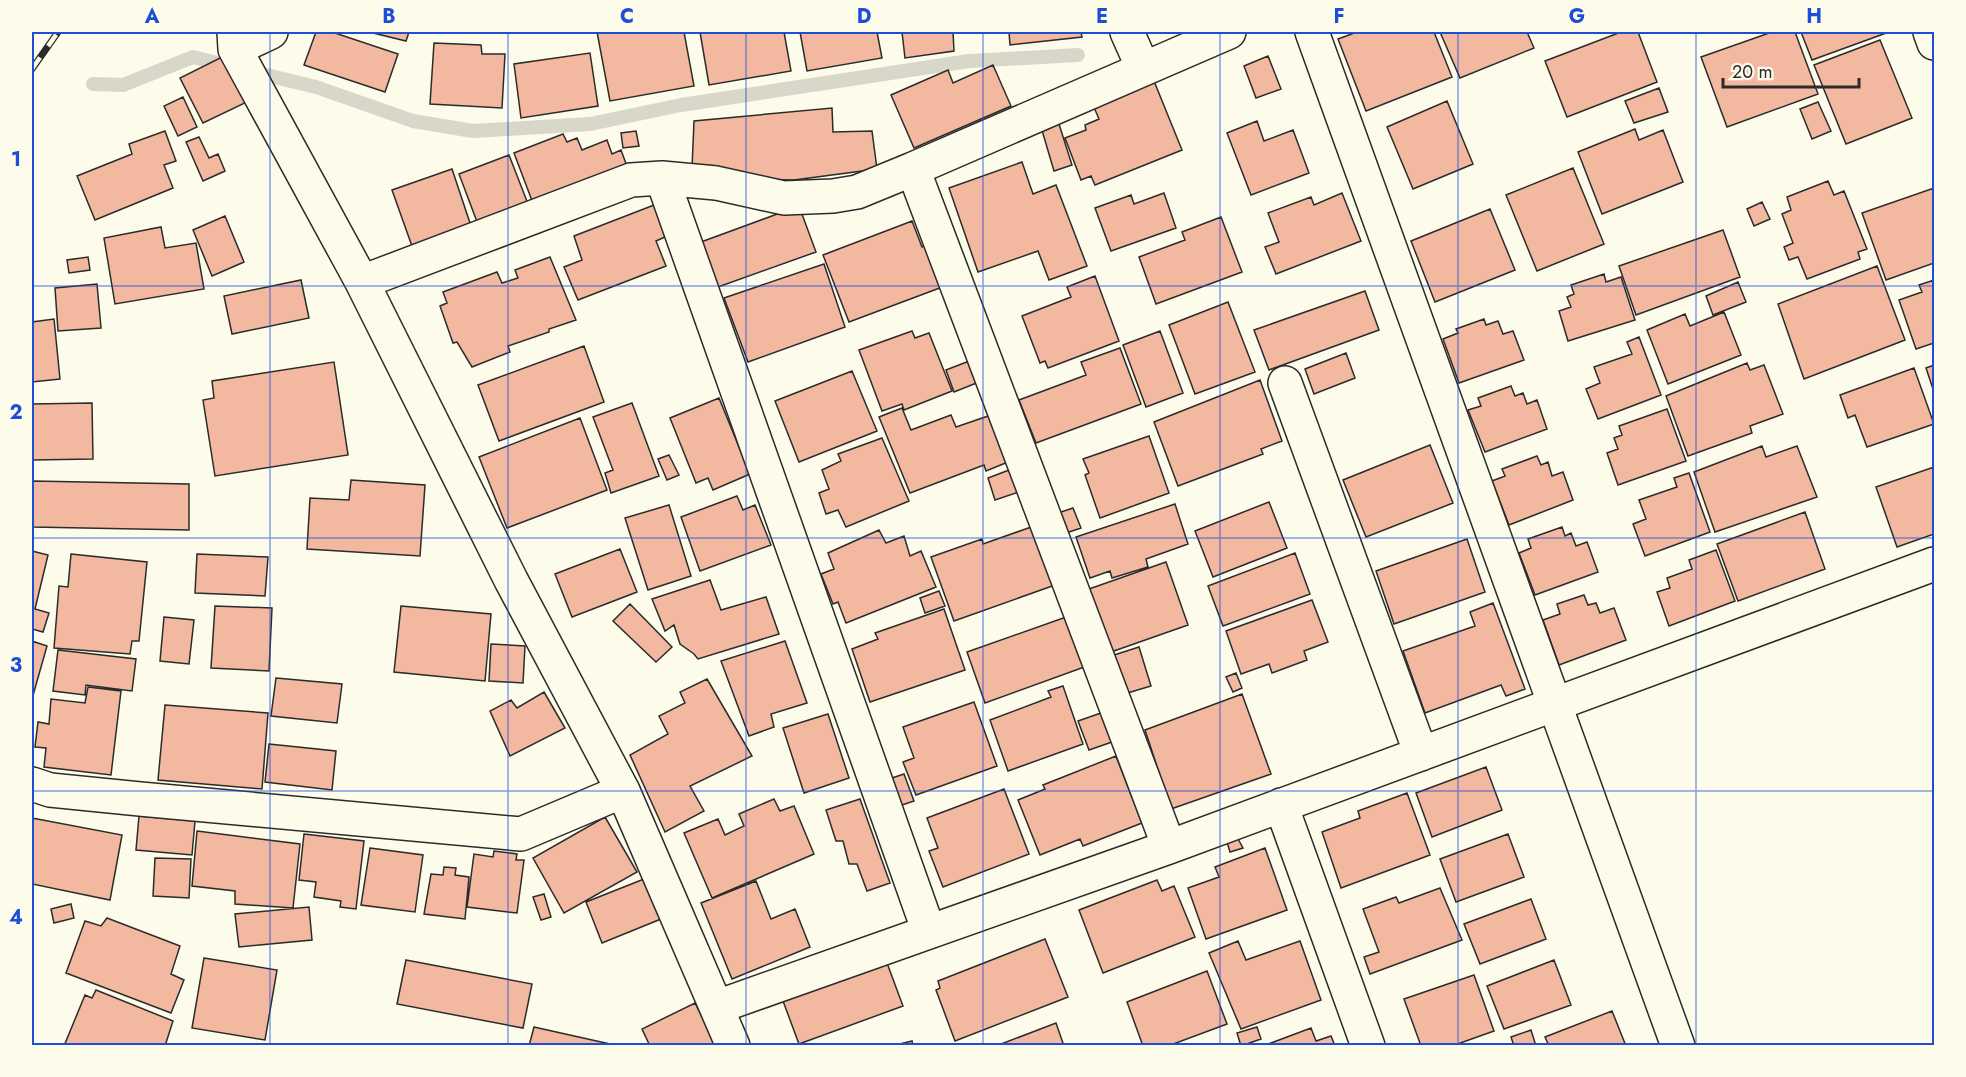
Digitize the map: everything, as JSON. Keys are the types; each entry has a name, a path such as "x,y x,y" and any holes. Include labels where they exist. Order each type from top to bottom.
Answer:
{"street":[{"path":"271,32 234,40 259,93 362,282 511,580 623,791 733,1046"},
{"path":"1127,32 1143,68"},
{"path":"362,282 631,180 662,178 716,183 784,198 832,196 856,192 1229,32"},
{"path":"1312,32 1678,1046"},
{"path":"1930,32 1935,43"},
{"path":"913,169 1169,847"},
{"path":"662,178 929,932"},
{"path":"1286,383 1421,754"},
{"path":"717,1007 1169,847 1935,564"},
{"path":"32,784 50,790 521,834 623,791"},
{"path":"1281,805 1368,1046"}],"building":[{"path":"316,32 332,32 398,54 385,92 304,65"},
{"path":"369,32 409,32 406,41"},
{"path":"597,32 684,32 694,86 610,101"},
{"path":"700,32 784,32 791,71 709,85"},
{"path":"800,32 877,32 882,58 807,71"},
{"path":"902,32 953,32 954,51 905,58"},
{"path":"1009,32 1081,32 1082,37 1010,45"},
{"path":"1357,32 1434,32 1452,77 1366,111 1338,39"},
{"path":"1440,32 1527,32 1534,48 1460,78"},
{"path":"1621,32 1638,32 1657,82 1567,117 1545,61"},
{"path":"1772,32 1795,32 1818,94 1727,127 1701,57"},
{"path":"1801,32 1889,32 1812,60"},
{"path":"1880,40 1912,118 1846,144 1814,65"},
{"path":"434,43 481,45 482,54 505,54 502,108 430,104"},
{"path":"590,53 598,106 521,118 514,64"},
{"path":"226,55 249,101 203,123 180,78"},
{"path":"1268,56 1281,89 1256,98 1244,66"},
{"path":"993,65 1011,106 914,148 891,95 948,70 953,83"},
{"path":"1154,81 1182,150 1095,185 1091,176 1081,180 1065,138 1086,130 1085,125 1099,119 1093,105"},
{"path":"1659,88 1668,112 1634,123 1625,101"},
{"path":"183,97 197,127 178,136 164,106"},
{"path":"1447,101 1473,164 1413,189 1387,127"},
{"path":"1818,102 1831,131 1812,139 1800,109"},
{"path":"832,108 833,132 872,131 877,169 794,180 755,179 692,168 694,121"},
{"path":"1058,121 1072,165 1054,171 1041,127"},
{"path":"1257,121 1264,141 1293,130 1309,173 1251,195 1227,133"},
{"path":"1635,129 1639,140 1663,130 1683,182 1602,214 1578,152"},
{"path":"165,131 176,161 164,165 173,188 95,220 77,176 132,154 129,144"},
{"path":"636,131 639,146 623,148 621,133"},
{"path":"563,134 567,142 577,138 582,150 607,140 612,154 621,150 628,169 534,206 514,153"},
{"path":"199,137 209,158 218,154 225,171 203,181 186,142"},
{"path":"509,155 530,209 479,227 459,174"},
{"path":"1022,162 1033,194 1056,185 1087,266 1049,280 1038,251 978,272 949,188"},
{"path":"1573,168 1604,244 1537,271 1506,195"},
{"path":"452,169 472,229 413,249 392,190"},
{"path":"1828,181 1834,195 1844,191 1867,249 1858,252 1860,259 1807,279 1798,257 1789,260 1784,247 1793,243 1782,214 1791,210 1787,197"},
{"path":"1934,188 1934,263 1886,280 1862,213"},
{"path":"1164,193 1176,228 1111,251 1095,208 1131,195 1134,204"},
{"path":"1342,193 1361,241 1276,274 1265,247 1279,242 1268,213 1311,197 1314,205"},
{"path":"1762,202 1770,219 1754,226 1747,209"},
{"path":"654,205 665,237 656,241 666,266 578,300 564,267 582,260 574,236"},
{"path":"799,206 816,252 718,287 701,242"},
{"path":"1490,209 1515,270 1435,302 1411,241"},
{"path":"225,216 244,262 212,276 193,230"},
{"path":"1221,217 1242,272 1156,304 1139,257 1185,240 1182,232"},
{"path":"912,221 922,247 929,243 945,286 849,322 823,255"},
{"path":"161,227 165,248 196,243 204,289 115,304 104,238"},
{"path":"1723,230 1740,277 1636,315 1619,266"},
{"path":"88,257 90,270 69,273 67,260"},
{"path":"550,257 576,320 508,346 510,352 472,367 457,342 453,343 440,306 447,303 443,292 497,272 502,283 518,278 515,270"},
{"path":"824,264 845,327 748,362 724,298"},
{"path":"1877,266 1905,340 1804,379 1778,304"},
{"path":"1604,274 1606,282 1621,277 1635,320 1568,341 1559,311 1571,307 1567,297 1574,294 1571,285"},
{"path":"1095,276 1119,341 1048,368 1045,361 1040,363 1022,316 1071,297 1067,287"},
{"path":"301,280 309,318 232,334 224,296"},
{"path":"1934,280 1934,343 1916,349 1899,300 1922,292 1919,285"},
{"path":"1738,282 1746,302 1713,315 1706,296"},
{"path":"97,284 101,328 58,331 55,288"},
{"path":"1365,291 1379,330 1269,370 1254,330"},
{"path":"1228,302 1255,372 1195,394 1169,325"},
{"path":"1724,312 1741,355 1668,384 1647,330 1685,314 1690,326"},
{"path":"54,319 60,379 32,382 32,322"},
{"path":"1484,319 1486,325 1498,321 1503,334 1513,331 1524,360 1459,383 1443,339 1458,333 1456,329"},
{"path":"912,331 915,338 929,333 952,391 904,410 902,404 882,411 859,350"},
{"path":"1160,331 1183,393 1146,407 1123,345"},
{"path":"1639,337 1661,395 1598,419 1586,389 1600,383 1594,367 1632,354 1627,342"},
{"path":"584,346 604,402 499,441 478,385"},
{"path":"1120,348 1141,404 1036,443 1019,400 1086,375 1081,362"},
{"path":"1346,353 1355,378 1314,394 1305,369"},
{"path":"977,358 984,380 954,392 946,370"},
{"path":"334,362 348,455 215,476 203,400 214,398 212,381"},
{"path":"1747,363 1750,370 1764,365 1783,414 1750,426 1752,433 1688,456 1666,396"},
{"path":"1934,365 1934,392 1926,368"},
{"path":"1914,368 1934,424 1867,447 1855,415 1848,418 1840,395"},
{"path":"852,371 877,431 799,462 775,401"},
{"path":"1260,380 1282,441 1261,449 1263,454 1178,486 1154,422"},
{"path":"1511,386 1515,396 1523,393 1527,404 1537,400 1547,429 1485,452 1468,410 1481,406 1478,398"},
{"path":"719,398 750,474 713,490 708,478 696,483 670,418"},
{"path":"92,403 93,459 32,460 32,404"},
{"path":"632,403 659,476 611,493 605,473 613,470 593,417"},
{"path":"902,408 911,430 951,415 956,427 991,415 1008,462 986,471 984,465 910,493 879,417"},
{"path":"1667,409 1686,461 1618,485 1607,453 1618,449 1614,438 1622,435 1619,426"},
{"path":"580,418 607,490 507,528 479,457"},
{"path":"1149,436 1169,493 1100,518 1085,475 1089,473 1083,459"},
{"path":"882,438 909,501 846,527 838,510 826,514 819,493 829,489 822,470 841,461 838,454"},
{"path":"1430,445 1453,503 1366,537 1343,480"},
{"path":"1762,446 1766,457 1797,446 1817,497 1715,532 1694,472"},
{"path":"669,455 679,475 667,480 658,459"},
{"path":"1537,456 1541,465 1548,462 1552,476 1563,472 1573,500 1509,525 1492,481 1505,476 1502,469"},
{"path":"1017,467 1025,490 995,500 988,478"},
{"path":"1934,467 1934,534 1897,547 1876,487"},
{"path":"1689,473 1710,532 1645,556 1633,524 1646,519 1639,500 1677,487 1674,478"},
{"path":"351,480 425,485 420,556 307,549 310,498 349,500"},
{"path":"32,481 189,484 189,530 32,527"},
{"path":"737,496 743,510 755,505 771,545 700,571 681,517"},
{"path":"1269,502 1287,548 1213,577 1195,531"},
{"path":"1175,504 1188,544 1146,559 1148,567 1112,578 1110,571 1090,578 1076,537"},
{"path":"669,505 691,576 648,590 625,518"},
{"path":"1073,508 1081,528 1066,533 1058,513"},
{"path":"1805,512 1825,569 1738,601 1717,544"},
{"path":"1034,526 1055,585 954,621 931,557 982,539 983,544"},
{"path":"1562,527 1565,536 1571,533 1576,546 1587,542 1598,572 1535,595 1519,553 1531,548 1528,539"},
{"path":"879,530 886,543 904,536 910,556 921,551 936,587 846,623 838,602 833,604 821,574 834,569 828,553"},
{"path":"1467,539 1485,592 1394,624 1376,571"},
{"path":"620,549 637,592 572,617 555,574"},
{"path":"1716,550 1735,601 1669,626 1657,592 1670,588 1667,578 1692,569 1689,560"},
{"path":"32,551 48,555 35,609 49,613 43,632 32,629"},
{"path":"1295,553 1310,594 1223,626 1208,586"},
{"path":"71,554 147,562 139,641 132,641 130,654 54,648 59,586 68,587"},
{"path":"197,554 268,557 265,596 195,593"},
{"path":"1166,562 1188,625 1111,652 1089,589"},
{"path":"710,580 721,610 766,597 779,634 698,659 680,644 674,625 665,631 652,599"},
{"path":"939,591 945,606 925,613 920,598"},
{"path":"1584,595 1588,605 1596,603 1600,613 1614,608 1626,640 1559,665 1543,620 1560,614 1557,604"},
{"path":"1312,600 1328,642 1304,651 1307,660 1272,673 1269,664 1241,674 1226,631"},
{"path":"1493,603 1525,689 1506,696 1501,685 1425,713 1403,651 1475,626 1470,612"},
{"path":"630,604 672,647 656,662 613,621"},
{"path":"215,606 272,608 269,671 211,668"},
{"path":"401,606 491,614 485,681 394,672"},
{"path":"944,609 965,670 870,702 852,649 878,639 875,633"},
{"path":"1069,616 1087,666 985,703 967,652"},
{"path":"164,617 194,620 189,664 160,661"},
{"path":"32,641 47,646 32,699"},
{"path":"785,641 807,703 771,714 774,727 749,736 721,661"},
{"path":"491,644 525,646 523,683 489,681"},
{"path":"1139,647 1151,686 1124,694 1111,656"},
{"path":"58,650 136,659 132,691 86,685 85,695 53,691"},
{"path":"1236,673 1242,688 1233,692 1226,677"},
{"path":"276,678 342,684 337,723 271,716"},
{"path":"707,679 752,756 690,786 704,811 665,832 630,755 668,734 659,716 685,703 680,692"},
{"path":"1063,686 1083,744 1008,771 990,720 1051,697 1048,691"},
{"path":"88,687 121,691 111,775 44,767 46,748 35,747 38,722 49,724 51,699 85,703"},
{"path":"544,692 565,728 510,756 490,711 511,700 517,708"},
{"path":"1242,694 1271,774 1171,809 1145,730"},
{"path":"974,702 997,766 916,795 903,762 914,758 903,727"},
{"path":"165,705 268,713 262,789 158,780"},
{"path":"1101,713 1112,742 1089,750 1078,721"},
{"path":"828,714 849,778 804,793 783,728"},
{"path":"269,744 336,751 332,790 265,782"},
{"path":"1116,756 1142,823 1083,846 1080,839 1040,855 1018,800 1045,789 1043,785"},
{"path":"1486,767 1502,810 1432,837 1416,793"},
{"path":"904,774 914,801 896,807 886,780"},
{"path":"1004,789 1029,854 943,887 929,851 938,848 927,818"},
{"path":"1407,793 1430,855 1341,888 1322,832 1360,818 1358,811"},
{"path":"774,799 780,811 794,806 814,854 712,898 684,833 718,819 725,835 744,826 739,814"},
{"path":"860,799 890,883 867,891 857,864 849,864 843,841 836,841 826,810"},
{"path":"139,816 195,821 192,855 136,850"},
{"path":"605,817 637,872 564,913 533,858"},
{"path":"32,818 122,835 110,900 32,884"},
{"path":"197,831 300,844 293,908 235,904 235,891 192,886"},
{"path":"304,834 364,841 356,909 340,907 341,901 314,897 316,882 299,880"},
{"path":"1508,834 1524,877 1456,902 1440,859"},
{"path":"1237,837 1243,848 1230,852 1227,842"},
{"path":"370,848 423,855 415,912 361,905"},
{"path":"1265,848 1287,910 1206,939 1188,888 1219,877 1215,867"},
{"path":"494,851 517,854 516,860 524,860 517,913 467,907 474,854 493,857"},
{"path":"155,858 191,859 189,898 153,896"},
{"path":"444,867 456,868 455,875 469,877 465,919 424,914 431,874 443,875"},
{"path":"644,879 661,919 602,943 586,902"},
{"path":"1157,880 1162,891 1174,886 1195,937 1103,973 1079,910"},
{"path":"756,881 771,919 795,909 810,947 732,979 701,903"},
{"path":"1440,888 1462,940 1370,974 1364,957 1379,952 1363,909 1396,897 1399,903"},
{"path":"544,894 551,917 541,920 533,897"},
{"path":"1531,899 1546,939 1480,964 1464,924"},
{"path":"71,904 74,918 54,923 51,909"},
{"path":"309,907 312,940 239,947 235,914"},
{"path":"107,918 180,946 171,974 184,980 171,1013 66,973 85,921 101,926"},
{"path":"1045,939 1068,997 955,1041 936,990 940,988 938,981"},
{"path":"1238,941 1246,960 1300,941 1321,1000 1241,1029 1209,953"},
{"path":"204,958 277,970 265,1040 192,1028"},
{"path":"406,960 532,984 523,1028 397,1004"},
{"path":"1554,960 1571,1005 1504,1029 1487,986"},
{"path":"887,963 903,1006 799,1044 783,1001"},
{"path":"1207,971 1227,1024 1168,1046 1143,1046 1127,1002"},
{"path":"1474,975 1494,1031 1452,1046 1421,1046 1404,999"},
{"path":"96,990 173,1021 165,1046 64,1046 85,995 92,998"},
{"path":"695,1003 717,1046 650,1046 642,1029"},
{"path":"1612,1011 1626,1046 1549,1046 1545,1037"},
{"path":"1056,1023 1064,1046 996,1046"},
{"path":"534,1027 619,1046 529,1046"},
{"path":"1257,1027 1261,1039 1241,1046 1237,1033"},
{"path":"1311,1028 1316,1041 1331,1036 1335,1046 1263,1046"},
{"path":"1531,1030 1536,1046 1514,1046 1511,1037"},
{"path":"912,1041 913,1046 892,1046"}],"waterway":[{"path":"250,71 316,87 413,121 473,131 590,124 681,105 969,61 1078,55"},
{"path":"93,84 123,85 193,57 229,66"}],"railway":[{"path":"32,69 58,32"}]}
